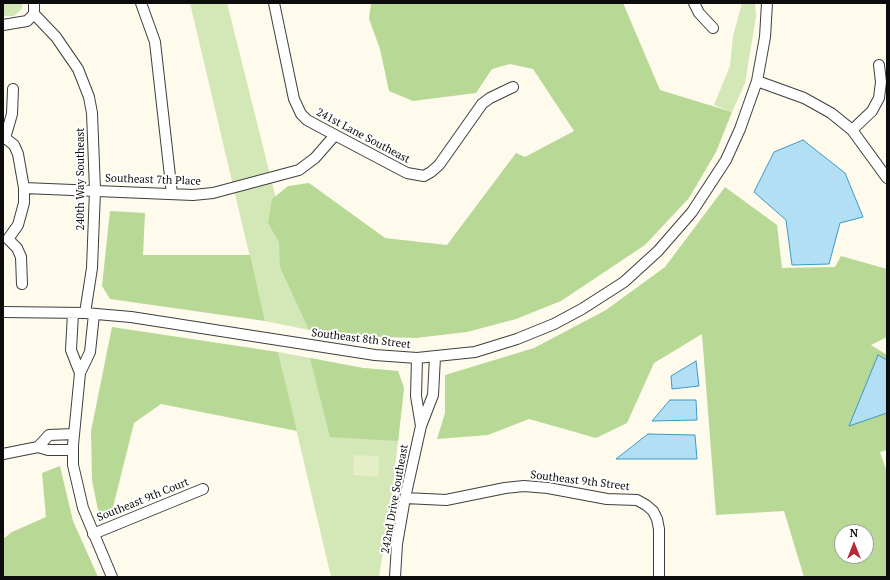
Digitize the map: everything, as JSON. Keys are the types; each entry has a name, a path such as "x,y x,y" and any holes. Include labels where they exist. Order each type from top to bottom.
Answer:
{"street":[{"path":"3,25 28,21 34,14 34,3"},
{"path":"141,3 155,42 172,194"},
{"name":"241st Lane Southeast","path":"274,3 297,108 307,120 408,173 424,176 431,172 439,165 482,104 490,98 513,87"},
{"path":"694,3 700,13 713,28"},
{"name":"Southeast 8th Street","path":"3,312 90,313 200,327 375,355 417,358 475,352 517,339 554,324 582,309 624,282 658,251 692,212 716,178 740,129 757,81 765,37 767,3"},
{"name":"240th Way Southeast","path":"34,14 69,53 78,69 89,97 95,148 90,352 80,373 74,434 73,465 77,487 93,534 112,577"},
{"path":"852,130 872,111 879,98 881,82 879,65"},
{"path":"757,81 804,98 831,113 852,130 887,178"},
{"path":"13,89 11,124 4,137 14,146 18,154 24,188 24,203 18,225 6,240 17,248 21,257 22,284"},
{"name":"Southeast 7th Place","path":"24,188 193,195 213,193 288,175 307,166 335,136"},
{"name":"240th Way Southeast","path":"73,313 71,350 80,373"},
{"name":"242nd Drive Southeast","path":"395,577 397,544 405,498 421,426 434,395 435,357"},
{"name":"242nd Drive Southeast","path":"417,358 416,396 421,426"},
{"path":"38,447 49,435 74,434"},
{"path":"3,454 38,447 48,450 73,450"},
{"name":"Southeast 9th Street","path":"405,498 446,500 464,498 505,488 524,486 548,488 607,499 637,500 653,511 659,529 659,577"},
{"name":"Southeast 9th Court","path":"93,534 203,489"}],"green space":[{"path":"3,3 23,3 21,10 14,16 3,16"},
{"path":"190,3 227,3 309,330 265,321"},
{"path":"371,3 623,3 660,90 732,112 716,152 689,198 645,245 561,301 516,319 467,332 416,338 353,336 309,330 280,267 279,242 268,223 272,199 288,186 309,183 385,238 447,245 516,153 525,157 574,131 533,69 510,64 492,69 476,93 413,101 389,91 380,49 369,19"},
{"path":"742,3 755,3 756,16 745,83 732,112 714,105 730,66 733,36"},
{"path":"725,187 777,225 782,268 835,267 841,256 887,269 887,337 871,345 887,355 887,450 880,452 887,472 887,577 804,577 784,511 716,515 702,334 654,363 627,423 596,438 529,419 488,435 437,439 445,413 445,375 534,348 606,310 665,267"},
{"path":"110,211 145,213 143,255 250,255 265,321 110,299 102,286"},
{"path":"112,327 278,352 297,431 161,404 134,423 111,515 99,515 92,480 91,431"},
{"path":"278,352 363,368 398,371 404,388 392,494 379,577 331,577"},
{"path":"310,358 363,368 398,371 404,388 398,441 330,437"},
{"path":"354,455 379,456 378,477 353,475"},
{"path":"60,466 73,521 98,577 3,577 3,539 12,532 46,517 42,473"}],"water":[{"path":"803,140 845,173 863,217 840,223 829,264 792,265 786,220 754,192 774,152"},
{"path":"878,355 887,360 887,413 849,426"},
{"path":"696,361 699,386 672,389 671,376"},
{"path":"670,400 696,400 697,420 652,421"},
{"path":"648,434 695,435 697,459 616,459"}]}
